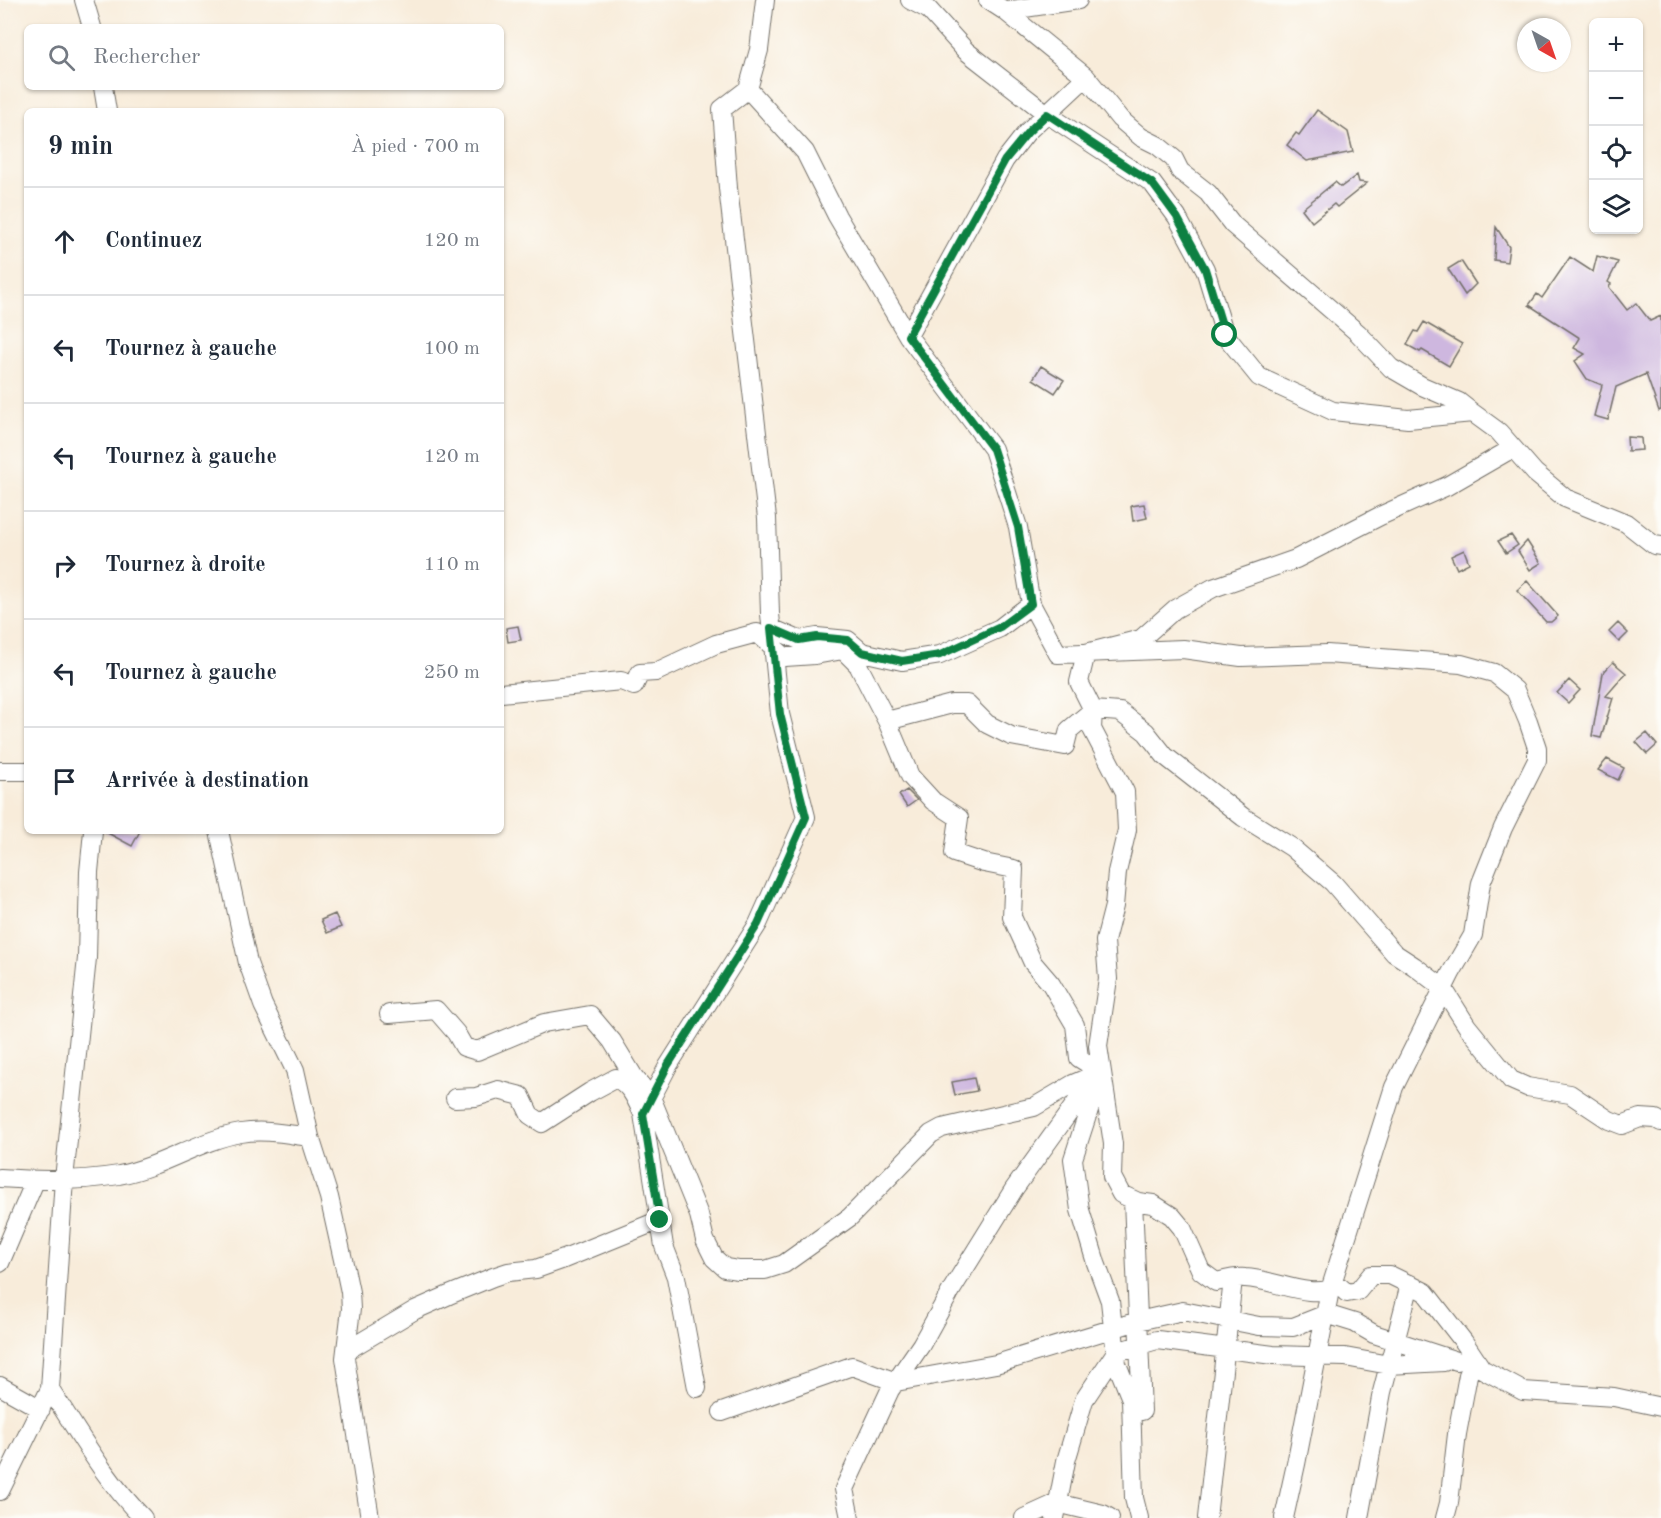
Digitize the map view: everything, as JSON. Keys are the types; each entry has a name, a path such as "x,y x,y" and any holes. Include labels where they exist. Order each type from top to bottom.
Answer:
{"street":[{"path":"84,0 91,24"},
{"path":"643,1114 668,1065 758,924 806,817 780,714 772,636 767,518 728,188 722,109 748,89 759,50 765,0"},
{"path":"910,0 929,10 966,51 1047,114 1152,183 1177,217 1205,269 1225,335 1259,377 1333,411 1408,419 1473,413"},
{"path":"988,0 1005,11 1086,77 1120,119 1141,137 1157,145 1174,159 1180,171 1208,193 1233,225 1358,333 1391,368 1422,386 1459,402 1499,432 1535,473 1565,498 1626,523 1654,545 1661,546"},
{"path":"1005,11 1078,0"},
{"path":"908,336 1005,160 1028,132 1086,77"},
{"path":"748,89 805,152 837,216 908,336 993,449 1018,527 1031,604 1058,654 1184,649 1241,657 1327,654 1392,657 1461,664 1494,673 1515,690 1528,721 1537,760 1503,828 1481,884 1473,935 1443,988 1394,1087 1330,1290 1284,1518"},
{"path":"104,90 106,108"},
{"path":"1086,652 1141,639 1175,609 1213,588 1296,559 1380,516 1446,486 1513,448"},
{"path":"504,693 621,681 634,686 640,673 656,672 716,644 757,633 799,640 817,637 848,640 862,652 902,661 940,655 1000,627 1031,604"},
{"path":"772,636 785,657 843,650 858,665 887,721 910,776 933,801 959,818 954,853 984,863 1014,869 1012,917 1033,963 1051,984 1075,1025 1079,1058 1099,1073"},
{"path":"1086,652 1078,682 1093,710 1092,729 1125,792 1127,830 1117,872 1114,906 1105,941 1108,979 1098,1046 1099,1073 1113,1144 1112,1177 1121,1194 1132,1200 1153,1204 1172,1216 1182,1228 1201,1271 1216,1282 1243,1277 1274,1281 1310,1291 1339,1287 1347,1293 1358,1291 1371,1275 1390,1275 1425,1292 1482,1369 1523,1391 1614,1397 1661,1407"},
{"path":"887,721 952,704 967,704 987,724 1011,736 1065,746 1069,730 1093,710 1120,712 1146,732 1165,756 1243,817 1292,847 1333,883 1394,953 1443,988 1467,1026 1511,1080 1527,1087 1570,1094 1610,1120 1622,1125 1640,1118 1656,1119 1661,1122"},
{"path":"0,771 24,771"},
{"path":"0,1491 50,1389 64,1179 86,969 89,872 93,834"},
{"path":"220,834 248,963 263,1005 295,1070 310,1137 329,1197 350,1292 351,1310 345,1358 369,1518"},
{"path":"389,1014 436,1010 456,1033 464,1047 477,1051 544,1023 590,1015 612,1041 634,1077 651,1097 699,1215 705,1240 714,1258 725,1268 731,1269 765,1270 784,1264 850,1217 931,1134 942,1128 1034,1107 1073,1084 1099,1073"},
{"path":"1099,1073 1073,1159 1080,1210 1110,1301 1117,1364 1131,1399 1134,1498 1140,1518"},
{"path":"850,1518 844,1489 896,1382 1014,1189 1099,1073"},
{"path":"455,1098 476,1097 498,1090 521,1096 530,1115 542,1123 616,1078 625,1083 643,1114 664,1246 676,1277 697,1388"},
{"path":"0,1178 35,1181 119,1175 241,1133 262,1131 310,1137"},
{"path":"0,1263 35,1181"},
{"path":"1132,1200 1144,1459 1140,1518"},
{"path":"346,1351 415,1310 449,1295 508,1272 536,1269 660,1220"},
{"path":"1207,1518 1233,1279"},
{"path":"1359,1518 1389,1365 1410,1284"},
{"path":"722,1412 852,1366 896,1382 996,1364 1138,1321 1183,1311 1259,1326 1293,1327 1326,1314 1355,1323 1374,1334 1457,1361"},
{"path":"1056,1511 1066,1461 1084,1400 1116,1352 1158,1340 1273,1355 1346,1357 1389,1365 1476,1360"},
{"path":"1445,1518 1449,1503 1456,1434 1468,1375 1476,1360"},
{"path":"0,1386 40,1409"},
{"path":"50,1389 105,1475 143,1518"},
{"path":"1024,1518 1056,1511 1103,1514 1110,1518"}],"building":[{"path":"1317,110 1348,132 1353,152 1307,161 1287,145 1296,133 1299,135"},
{"path":"1357,175 1359,182 1367,183 1337,207 1334,204 1312,222 1302,209 1335,182 1341,187"},
{"path":"1496,227 1509,247 1507,262 1494,260"},
{"path":"1597,256 1618,262 1608,282 1611,284 1609,287 1627,310 1636,303 1650,321 1661,316 1661,410 1659,411 1646,374 1616,387 1608,420 1594,416 1602,385 1587,379 1575,361 1585,354 1574,348 1580,338 1529,305 1537,294 1542,298 1570,257 1593,272"},
{"path":"1461,261 1476,284 1465,295 1448,269"},
{"path":"1424,322 1462,344 1449,366 1422,350 1420,352 1407,345 1415,331 1418,332"},
{"path":"1041,366 1064,380 1055,393 1033,379"},
{"path":"1627,437 1641,438 1642,450 1628,451"},
{"path":"1144,504 1147,518 1133,521 1131,506"},
{"path":"1511,535 1518,545 1506,553 1498,541"},
{"path":"1527,541 1541,563 1530,570 1518,551"},
{"path":"1464,550 1469,563 1457,569 1451,556"},
{"path":"1527,581 1558,616 1551,622 1546,622 1517,590"},
{"path":"1618,623 1628,633 1619,642 1609,632"},
{"path":"518,626 521,640 508,642 506,628"},
{"path":"1613,662 1626,673 1606,696 1613,698 1601,738 1592,736 1603,673"},
{"path":"1569,680 1580,690 1568,703 1557,693"},
{"path":"1647,733 1657,745 1647,754 1636,742"},
{"path":"1607,759 1624,768 1618,780 1598,770"},
{"path":"907,790 917,800 907,807 899,795"},
{"path":"110,834 138,834 132,846"},
{"path":"335,914 341,927 327,933 321,920"},
{"path":"974,1078 977,1091 955,1095 952,1082"}],"route":[{"path":"660,1220 650,1145 643,1114 668,1065 758,924 806,817 780,714 771,628 799,640 817,637 848,640 862,652 902,661 940,655 1000,627 1031,604 1018,527 993,449 908,336 1005,160 1028,132 1047,114 1152,183 1177,217 1205,269 1225,335"}]}
